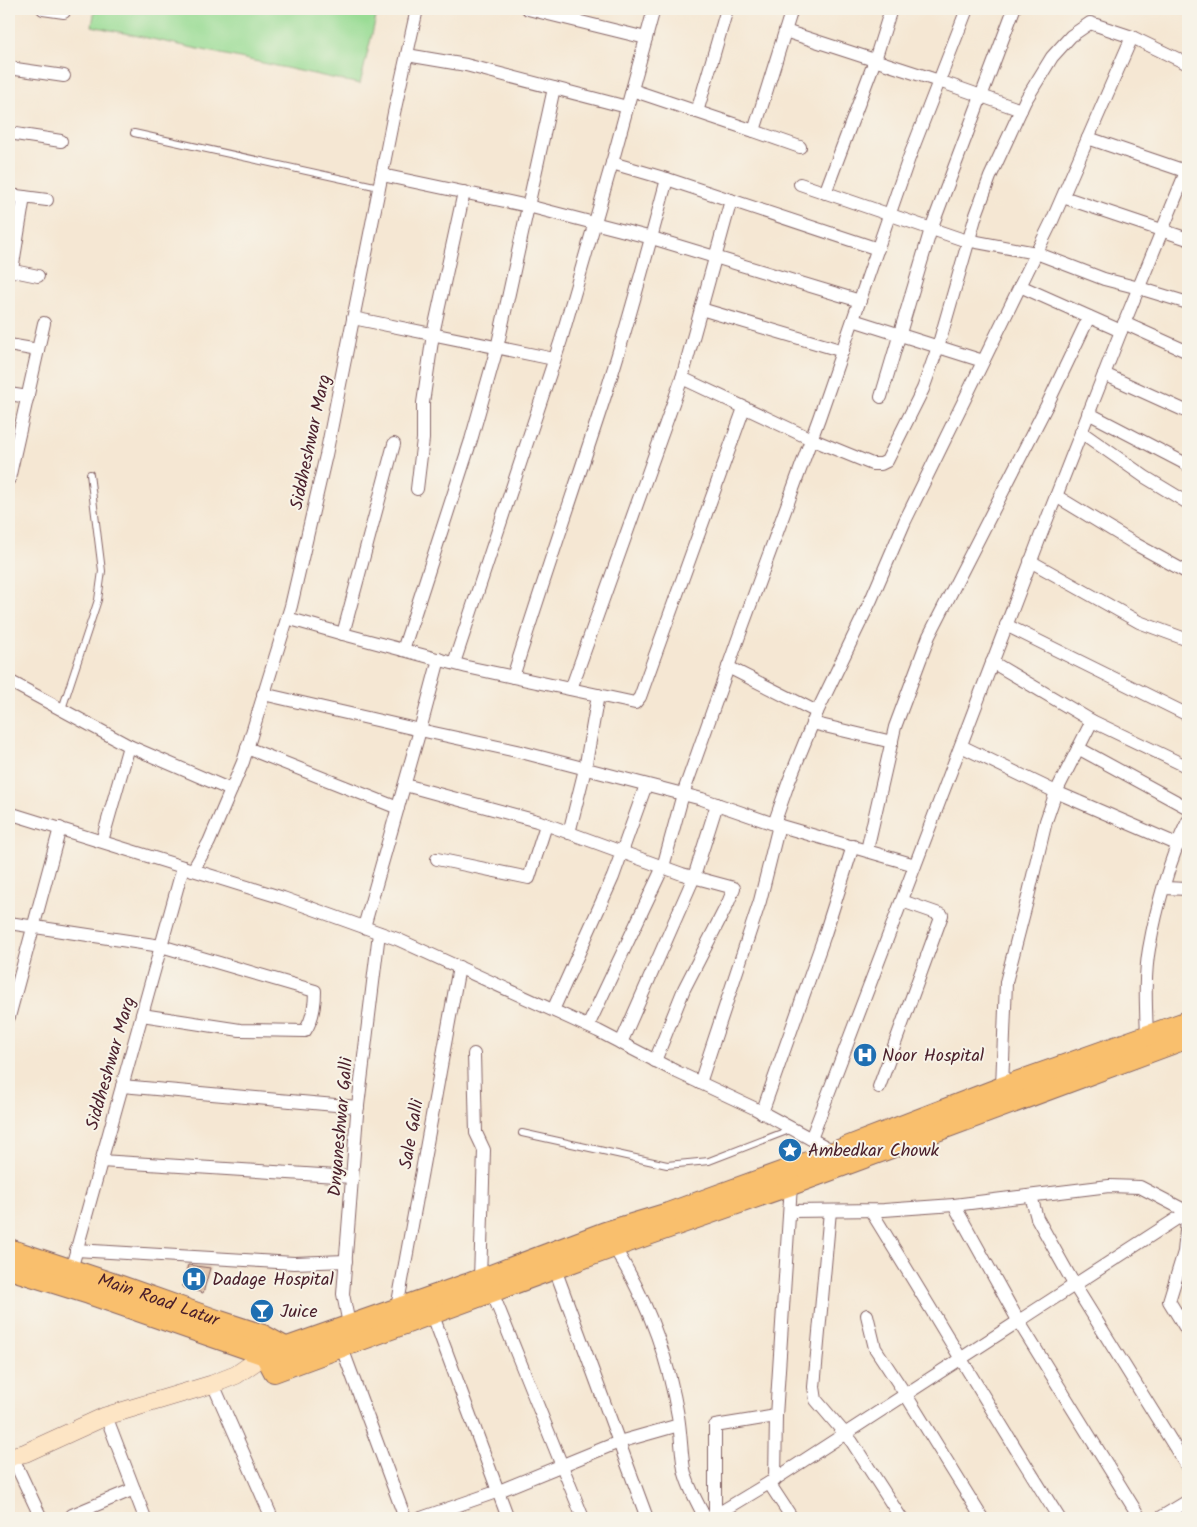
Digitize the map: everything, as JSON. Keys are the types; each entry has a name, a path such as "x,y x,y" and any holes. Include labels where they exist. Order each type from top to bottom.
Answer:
{"main road":[{"path":"236,1375 274,1372 342,1348 432,1313 486,1285 605,1232 668,1214 1002,1087 1188,1021"},
{"path":"10,1456 25,1453 106,1416 213,1384 236,1375 265,1355 349,1324 397,1308 555,1268 791,1184 1188,1038"},
{"name":"Main Road Latur","path":"9,1250 74,1260 263,1335 285,1347 296,1365"},
{"path":"9,1269 98,1297 265,1355 274,1372"}],"street":[{"path":"43,9 64,12"},
{"name":"Siddheshwar Marg","path":"74,1260 161,946 188,868 209,842 248,748 287,618 326,455 417,9"},
{"path":"528,9 646,38"},
{"path":"454,664 554,359 612,163 654,9"},
{"path":"697,112 727,9"},
{"path":"754,132 792,9"},
{"path":"825,193 875,60 891,9"},
{"path":"588,1026 663,867 683,794 812,439 909,158 967,9"},
{"path":"881,397 931,229 1014,9"},
{"path":"682,378 812,439 872,464 881,464 887,460 918,398 938,347 968,241 990,177 1021,110 1052,57 1071,36 1090,23 1132,37 1188,64"},
{"path":"785,31 1021,110"},
{"path":"700,1083 760,901 776,825 789,781 815,717 871,600 905,521 1063,197 1132,37"},
{"path":"407,55 466,65 627,107"},
{"path":"9,68 64,76"},
{"path":"403,650 471,440 497,348 554,88"},
{"path":"632,90 800,148"},
{"path":"9,133 61,141"},
{"path":"811,1139 1030,561 1088,413 1188,170 1088,138"},
{"path":"612,163 878,249"},
{"path":"513,677 604,398 652,238 667,180"},
{"path":"381,181 464,192 528,206 652,238 860,301"},
{"path":"800,184 968,241 1036,253 1104,280 1139,288 1188,303"},
{"path":"417,489 423,439 422,403 433,334 464,192"},
{"path":"9,195 47,200"},
{"path":"24,197 11,270 38,276"},
{"path":"1063,197 1188,239"},
{"path":"571,689 682,378 731,200"},
{"path":"1020,286 1089,317 1123,327 1188,352"},
{"path":"700,309 843,351"},
{"path":"867,850 895,727 929,636 1048,403 1089,317"},
{"path":"354,318 554,359"},
{"path":"853,320 982,361"},
{"path":"9,479 44,323"},
{"path":"9,345 38,350"},
{"path":"1104,374 1188,412"},
{"path":"9,394 28,397"},
{"path":"287,618 454,664 635,703 640,697 744,408"},
{"path":"1088,413 1188,465"},
{"path":"1081,432 1145,477 1188,503"},
{"path":"343,634 394,444"},
{"path":"1056,496 1137,545 1188,573"},
{"path":"1030,561 1139,622 1188,640"},
{"path":"1006,625 1188,714"},
{"path":"364,927 439,660"},
{"path":"992,662 1092,721 1188,767"},
{"path":"728,667 815,717 892,742"},
{"path":"9,680 129,746 231,790"},
{"path":"263,694 521,752 683,794 776,825 915,865"},
{"path":"569,833 585,769 598,695"},
{"path":"1002,1087 1006,982 1046,821 1056,792 1092,721"},
{"path":"102,841 129,746"},
{"path":"961,746 1056,792 1179,845"},
{"path":"248,748 398,808"},
{"path":"1078,748 1188,808"},
{"path":"405,785 546,824 663,867 734,888 728,904 684,989 655,1061"},
{"path":"553,1010 602,903 646,785"},
{"path":"621,1043 694,877 717,804"},
{"path":"9,812 283,898 397,939 588,1026 655,1061 762,1112 835,1152"},
{"path":"437,859 529,878 546,824"},
{"path":"9,1017 60,828"},
{"path":"1147,1036 1148,950 1164,888 1187,828"},
{"path":"762,1112 824,937 853,846"},
{"path":"1164,888 1188,889"},
{"path":"879,1087 942,915 902,901"},
{"path":"9,923 161,946 316,991 310,1023 305,1031 240,1030 142,1015"},
{"name":"Dnyaneshwar Galli","path":"349,1324 343,1294 358,1107 379,932"},
{"name":"Sale Galli","path":"397,1308 459,967"},
{"path":"474,1054 476,1133 484,1150 486,1285 583,1518"},
{"path":"122,1086 358,1107"},
{"path":"101,1161 352,1177"},
{"path":"791,1184 772,1481 792,1518"},
{"path":"790,1211 871,1210 954,1205 1109,1186 1140,1188 1188,1211"},
{"path":"1031,1196 1037,1218 1074,1286 1188,1468"},
{"path":"954,1205 1019,1322 1140,1518"},
{"path":"871,1210 1005,1432 1060,1518"},
{"path":"830,1211 814,1387 816,1400 852,1442 901,1518"},
{"path":"710,1517 772,1481 1188,1211"},
{"path":"1188,1211 1184,1252 1169,1301 1188,1332"},
{"path":"614,1247 630,1272 660,1346 679,1425 684,1471 710,1517"},
{"path":"74,1260 346,1261"},
{"path":"555,1268 647,1518"},
{"path":"432,1313 508,1518"},
{"path":"867,1315 875,1348 982,1518"},
{"path":"342,1348 404,1518"},
{"path":"213,1384 272,1518"},
{"path":"106,1416 145,1518"},
{"path":"710,1517 715,1426 776,1416"},
{"path":"421,1518 499,1491 619,1442 679,1425"},
{"path":"10,1456 41,1518"},
{"path":"72,1515 134,1488"},
{"path":"1160,1518 1188,1501"}],"lane":[{"path":"134,133 381,181"},
{"path":"62,710 98,600 102,571 90,474"},
{"path":"522,1134 667,1165 709,1160 792,1129"}],"green space":[{"path":"95,9 378,9 360,84 92,26"}],"building":[{"path":"188,1265 210,1268 203,1293 182,1287"}],"place":[{"name":"Noor Hospital","path":"865,1055"},
{"name":"Ambedkar Chowk","path":"790,1150"},
{"name":"Dadage Hospital","path":"194,1279"},
{"name":"Juice","path":"262,1311"}]}
